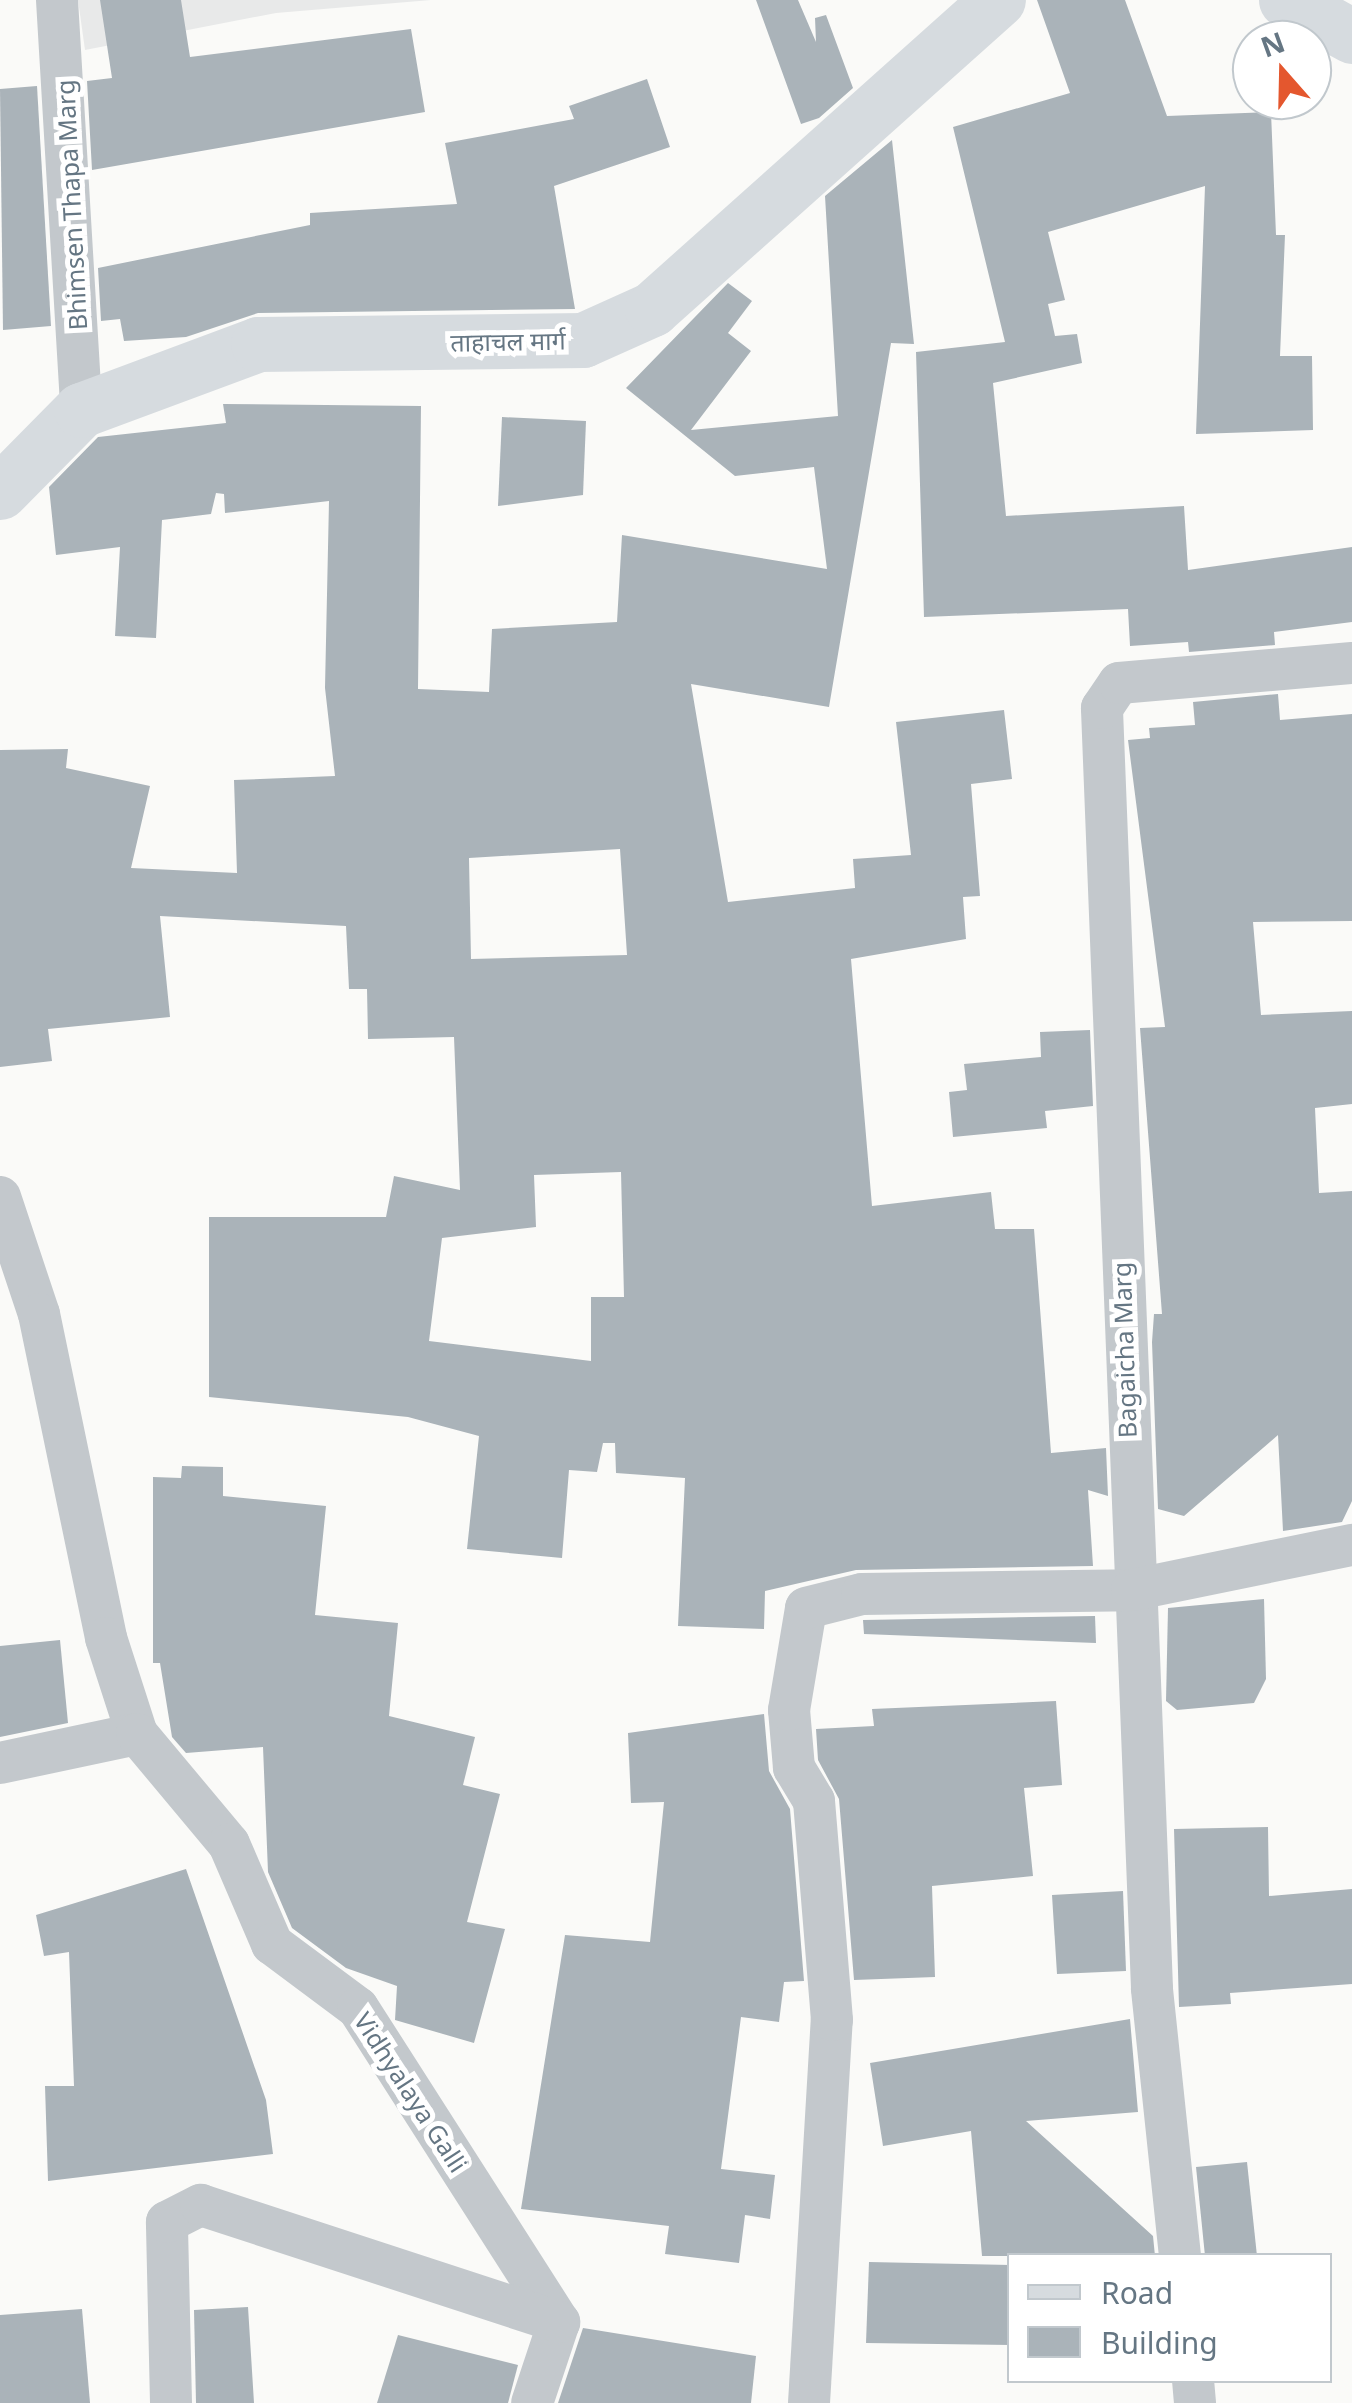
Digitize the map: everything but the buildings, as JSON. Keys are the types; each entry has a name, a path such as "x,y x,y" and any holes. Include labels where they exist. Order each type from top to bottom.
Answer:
{"street":[{"name":"Bhimsen Thapa Marg","path":"57,0 81,410"},
{"name":"ताहाचल मार्ग","path":"0,492 81,410 258,344 583,340 652,309 998,0"},
{"path":"1286,0 1352,36"},
{"name":"Bagaicha Marg","path":"1180,2253 1152,1988 1132,1590 1102,708 1119,683 1352,662"},
{"path":"0,1198 38,1314 106,1638 137,1734 0,1762"},
{"path":"810,2403 832,2020 814,1801 794,1768 789,1710 806,1608 862,1594 1132,1590 1352,1546"},
{"name":"Vidhyalaya Galli","path":"137,1734 229,1844 272,1944 358,2008 559,2322"},
{"path":"171,2403 167,2222 202,2205 559,2322 532,2403"}],"shaded area":[{"path":"78,0 431,0 276,13 85,50"}]}
